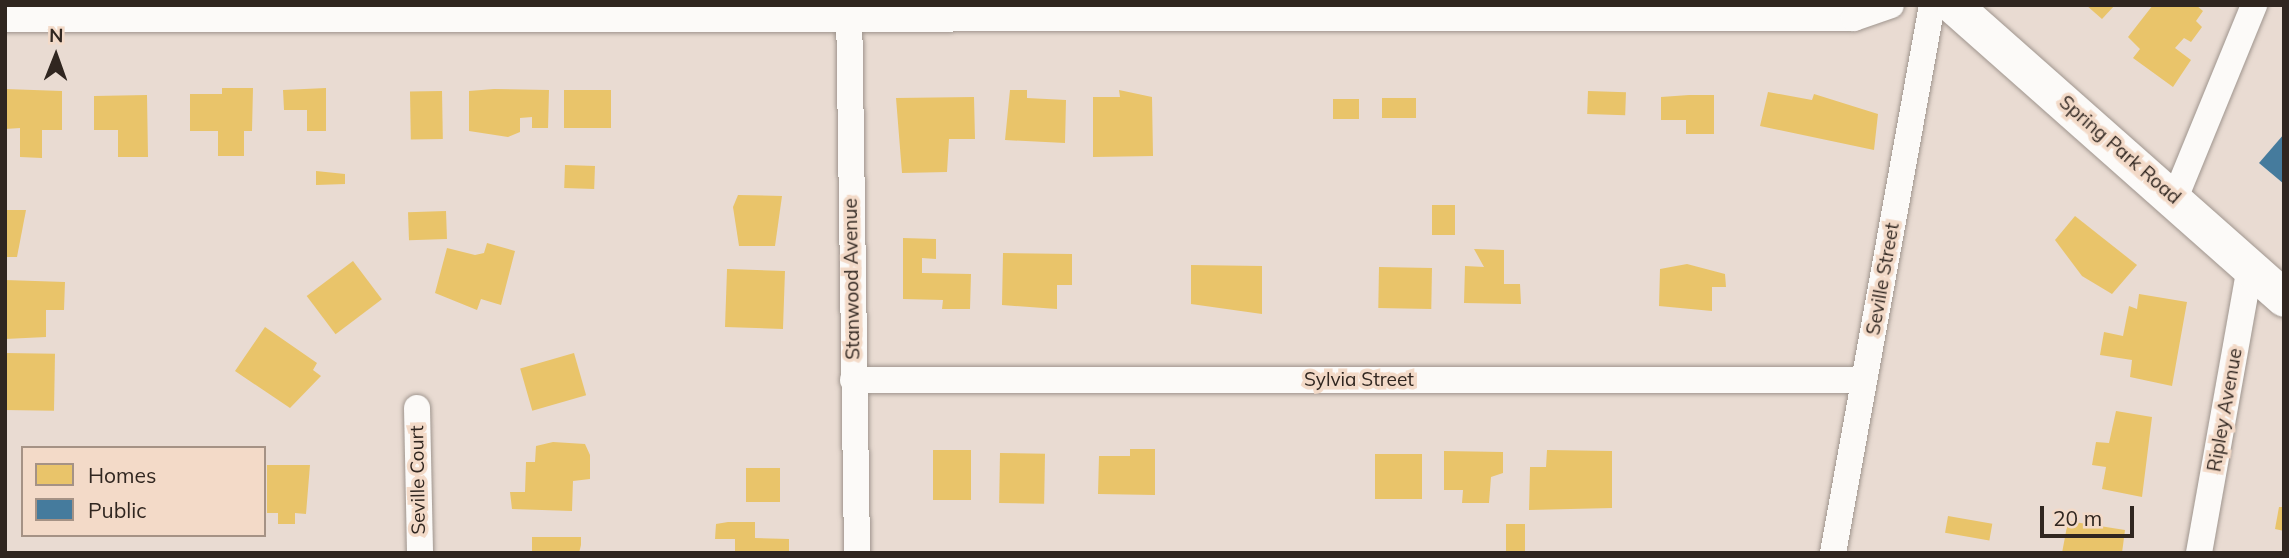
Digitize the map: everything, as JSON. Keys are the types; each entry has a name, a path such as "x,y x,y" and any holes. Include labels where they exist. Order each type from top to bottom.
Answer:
{"main road":[{"name":"Spring Park Road","path":"1953,5 2175,198 2284,298"}],"street":[{"path":"5,19 210,12 470,11 1854,18 1891,5"},
{"name":"Seville Street","path":"1833,553 1932,5"},
{"path":"2175,198 2254,5"},
{"name":"Stanwood Avenue","path":"849,11 857,553"},
{"name":"Ripley Avenue","path":"2199,553 2250,267"},
{"name":"Sylvia Street","path":"853,380 1864,380"},
{"name":"Seville Court","path":"417,408 420,553"}],"building: Homes":[{"path":"2086,5 2115,5 2102,19"},
{"path":"2153,5 2196,5 2203,11 2196,21 2202,27 2191,42 2184,38 2175,48 2191,60 2173,87 2133,58 2140,49 2128,37"},
{"path":"222,88 253,88 252,131 244,131 244,156 218,156 218,131 190,131 190,94 222,94"},
{"path":"326,88 326,131 307,131 307,110 284,110 283,90"},
{"path":"5,89 62,91 62,130 42,130 42,158 20,157 20,128 5,129"},
{"path":"549,90 548,128 532,128 532,117 520,118 520,132 508,137 469,131 469,91"},
{"path":"564,90 611,90 611,128 564,128"},
{"path":"1010,90 1027,90 1027,98 1066,100 1065,143 1005,140"},
{"path":"1119,90 1152,97 1153,156 1093,157 1093,97 1120,97"},
{"path":"442,91 443,139 411,140 410,92"},
{"path":"1588,91 1626,92 1625,115 1587,114"},
{"path":"1768,92 1812,100 1814,94 1878,114 1874,150 1760,126"},
{"path":"147,95 148,157 118,157 118,130 94,130 94,96"},
{"path":"1714,95 1714,134 1686,134 1686,120 1661,120 1661,97"},
{"path":"974,97 975,139 949,139 947,172 902,173 896,98"},
{"path":"1382,98 1416,98 1416,118 1382,118"},
{"path":"1333,99 1359,99 1359,119 1333,119"},
{"path":"565,165 595,166 594,189 564,188"},
{"path":"316,171 345,174 345,184 316,185"},
{"path":"738,195 782,196 775,246 739,246 733,207"},
{"path":"1432,205 1455,205 1455,235 1432,235"},
{"path":"5,210 26,210 17,257 5,257"},
{"path":"446,211 447,239 409,240 408,212"},
{"path":"2075,216 2137,265 2112,294 2082,276 2055,240"},
{"path":"903,238 936,239 936,259 922,258 922,273 971,274 970,309 942,309 943,300 903,299"},
{"path":"487,243 515,251 501,305 481,299 477,310 435,293 447,248 475,255 484,253"},
{"path":"1474,249 1504,250 1504,284 1520,284 1521,304 1464,303 1465,266 1484,267"},
{"path":"1003,253 1072,254 1072,285 1057,285 1057,309 1002,305"},
{"path":"353,261 382,299 336,334 307,296"},
{"path":"1687,264 1725,274 1726,287 1712,287 1712,311 1659,306 1660,269"},
{"path":"1191,265 1262,266 1262,314 1191,304"},
{"path":"1379,267 1432,268 1431,309 1378,308"},
{"path":"727,269 785,271 783,329 725,327"},
{"path":"5,280 65,282 64,310 46,310 46,337 5,339"},
{"path":"2139,294 2187,302 2172,386 2130,377 2132,360 2100,355 2104,332 2123,336 2129,306 2137,309"},
{"path":"265,327 317,363 313,370 321,376 290,408 235,371"},
{"path":"5,353 55,354 54,411 5,410"},
{"path":"574,353 586,395 532,411 520,368"},
{"path":"2116,411 2152,417 2142,497 2102,489 2106,467 2092,465 2096,442 2109,443"},
{"path":"553,442 585,444 590,455 590,479 573,481 572,511 512,509 510,492 525,492 526,462 535,462 536,446"},
{"path":"1130,449 1155,449 1155,495 1098,494 1099,456 1130,456"},
{"path":"933,450 971,450 971,500 933,500"},
{"path":"1547,450 1612,451 1612,508 1529,510 1530,467 1546,467"},
{"path":"1444,451 1503,452 1503,473 1491,477 1489,503 1462,503 1463,490 1444,490"},
{"path":"1000,453 1045,454 1044,504 999,503"},
{"path":"1375,454 1422,454 1422,499 1375,499"},
{"path":"267,465 310,465 306,514 295,513 295,524 278,524 278,513 267,513"},
{"path":"746,468 780,468 780,502 746,502"},
{"path":"2279,507 2284,507 2284,531 2275,529"},
{"path":"1948,516 1992,524 1989,541 1945,533"},
{"path":"2068,521 2125,530 2122,553 2062,553"},
{"path":"755,522 755,538 789,539 789,553 735,553 735,539 715,539 716,524"},
{"path":"1506,524 1525,524 1525,553 1506,553"},
{"path":"532,537 581,537 579,553 532,553"}],"building: Public":[{"path":"2284,134 2284,184 2259,163"}]}
